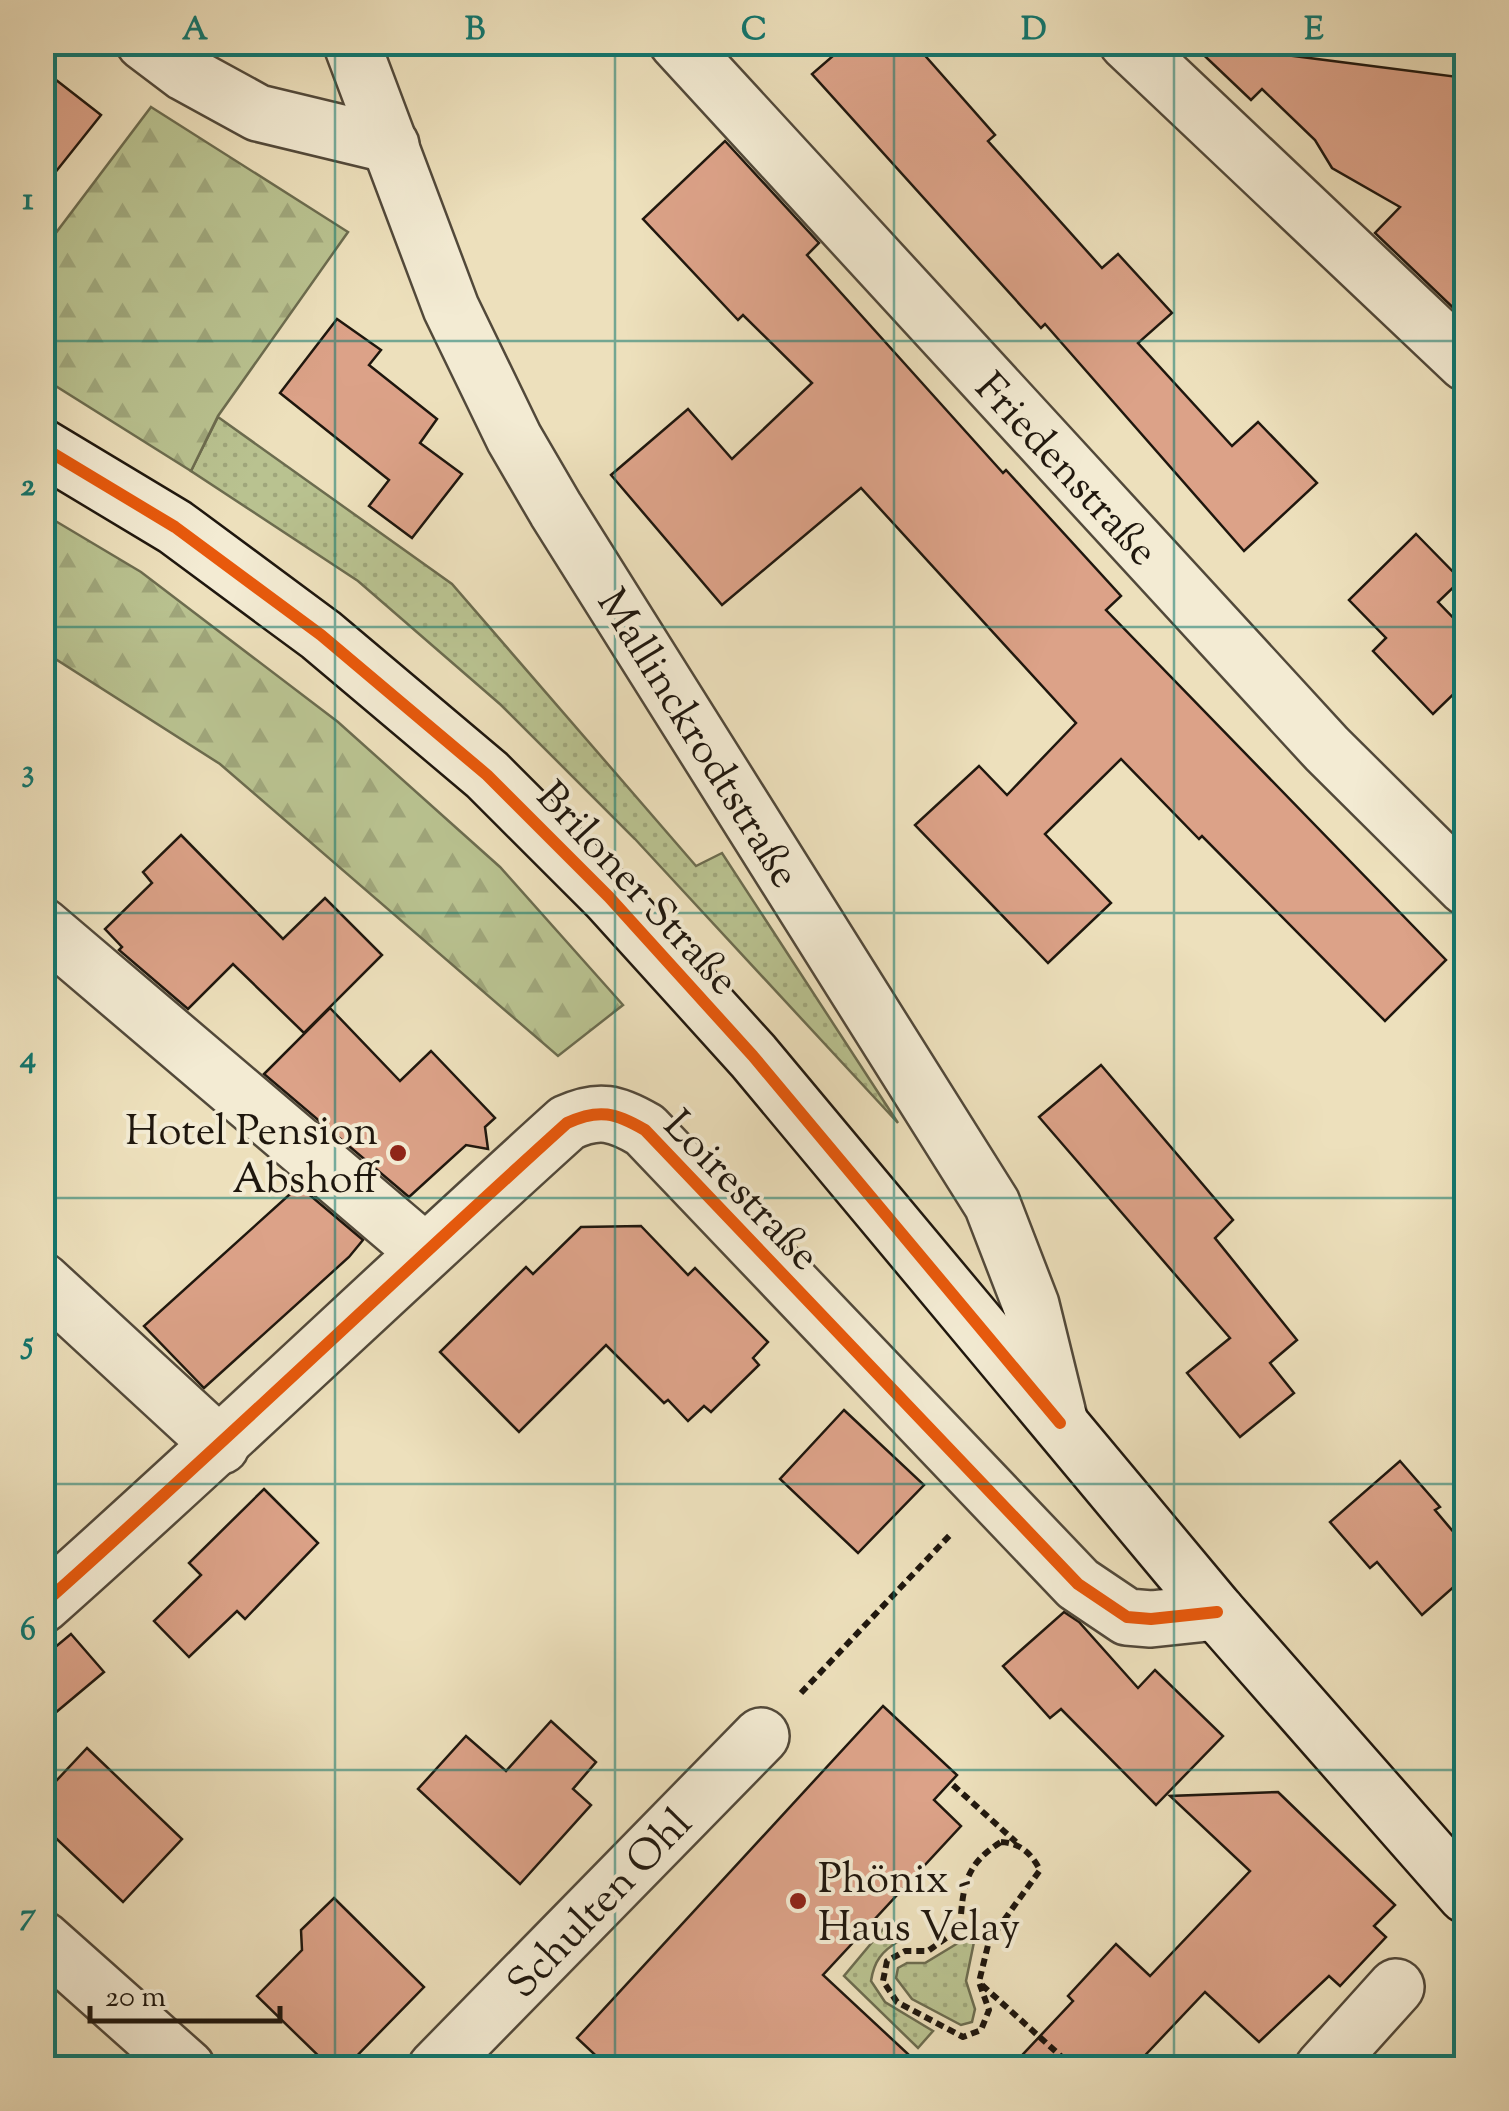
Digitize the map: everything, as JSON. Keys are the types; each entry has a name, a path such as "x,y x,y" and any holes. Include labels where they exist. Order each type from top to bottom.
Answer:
{"street":[{"path":"144,42 184,72 258,112 392,145"},
{"name":"Mallinckrodtstraße","path":"351,42 452,308 514,438 992,1204 1031,1304 1060,1424"},
{"name":"Friedenstraße","path":"677,42 1328,749 1466,886"},
{"path":"1128,42 1466,363"},
{"name":"Briloner Straße","path":"42,446 174,527 321,635 487,775 608,897 753,1056 1217,1612 1466,1895"},
{"path":"42,926 425,1252"},
{"name":"Loirestraße","path":"42,1604 221,1446 425,1252 567,1124 602,1111 646,1130 1078,1584 1127,1616 1151,1619 1217,1612"},
{"path":"42,1280 221,1446"},
{"name":"Schulten Ohl","path":"436,2068 761,1736"},
{"path":"42,1939 187,2068"},
{"path":"1323,2068 1396,1987"}],"path":[{"path":"761,1736 989,1494"},
{"path":"954,1785 1035,1860 1040,1870 989,1941 979,1982 989,2010 981,2030 964,2038 898,2002 883,1981 887,1961 904,1951 928,1951 960,1928"},
{"path":"960,1928 963,1885 980,1854 1001,1842 1017,1843"},
{"path":"960,1928 989,1941"},
{"path":"979,1982 1074,2068"}],"green space":[{"path":"151,107 348,232 218,416 191,471 43,378 43,250"},
{"path":"218,417 452,584 696,866 722,853 898,1123 635,839 501,705 358,581 191,471"},
{"path":"42,513 141,572 338,722 500,867 623,1005 558,1056 220,764 43,651"},
{"path":"884,1928 899,1941 880,1957 871,1981 885,2002 933,2031 918,2048 844,1976"},
{"path":"963,1940 974,1942 966,1981 975,2009 972,2022 961,2025 912,1999 896,1978 898,1968 907,1963 925,1963"}],"building":[{"path":"849,42 913,42 995,135 988,141 1102,268 1118,254 1172,313 1138,343 1232,446 1258,422 1317,483 1244,551 1045,324 1041,328 812,74"},
{"path":"1190,42 1308,42 1294,56 1466,78 1466,320 1375,233 1400,207 1332,168 1315,140 1262,89 1251,100"},
{"path":"42,69 101,115 42,189"},
{"path":"725,141 819,243 807,255 1003,473 1006,470 1121,596 1106,610 1446,960 1385,1021 1121,759 1045,834 1111,903 1048,963 915,825 979,766 1007,795 1076,723 861,488 722,605 611,475 688,409 732,459 812,383 743,315 738,320 643,219"},
{"path":"337,319 381,350 369,365 437,419 420,443 462,474 412,538 369,506 389,480 280,393"},
{"path":"1416,534 1461,580 1438,602 1466,631 1466,682 1433,714 1373,651 1386,638 1349,600"},
{"path":"181,835 283,939 325,898 382,955 304,1033 233,964 188,1009 119,950 122,947 105,929 152,883 143,872"},
{"path":"330,1008 400,1081 431,1051 495,1118 485,1127 488,1149 466,1145 409,1197 264,1074"},
{"path":"1101,1065 1233,1220 1215,1238 1297,1340 1270,1363 1294,1393 1240,1437 1187,1373 1230,1338 1039,1117"},
{"path":"299,1186 363,1240 204,1388 144,1326"},
{"path":"641,1226 688,1275 695,1268 768,1342 753,1358 759,1365 711,1412 704,1406 688,1421 668,1400 664,1403 606,1345 519,1432 440,1352 526,1267 533,1274 581,1227"},
{"path":"844,1410 924,1485 858,1553 780,1479"},
{"path":"1400,1461 1440,1507 1435,1510 1466,1547 1466,1576 1422,1615 1377,1562 1370,1568 1330,1522"},
{"path":"264,1489 318,1543 245,1619 237,1611 189,1657 154,1621 201,1575 189,1563"},
{"path":"1064,1612 1079,1622 1138,1688 1155,1670 1223,1736 1156,1805 1061,1709 1050,1718 1003,1666"},
{"path":"71,1634 104,1672 42,1724 42,1658"},
{"name":"Phönix - Haus Velay","path":"883,1706 957,1775 934,1800 961,1826 823,1975 923,2068 609,2068 577,2038"},
{"path":"551,1721 596,1762 573,1789 591,1805 520,1884 418,1789 466,1736 506,1771"},
{"path":"87,1748 182,1839 123,1902 42,1825 42,1796"},
{"path":"1278,1792 1395,1905 1374,1926 1386,1937 1340,1986 1329,1976 1259,2042 1205,1992 1133,2068 1010,2068 1073,2001 1068,1996 1116,1944 1150,1976 1250,1871 1170,1796"},
{"path":"334,1898 424,1987 345,2068 331,2068 257,1996 302,1950 301,1930"}],"cycle path":[{"path":"42,447 175,527 321,635 487,775 609,897 753,1056 1060,1423"},
{"path":"42,1605 567,1123 607,1114 645,1130 1078,1584 1127,1617 1151,1619 1217,1612"}],"place":[{"name":"Hotel Pension Abshoff","path":"398,1153"},
{"name":"Phönix - Haus Velay","path":"798,1901"}]}
